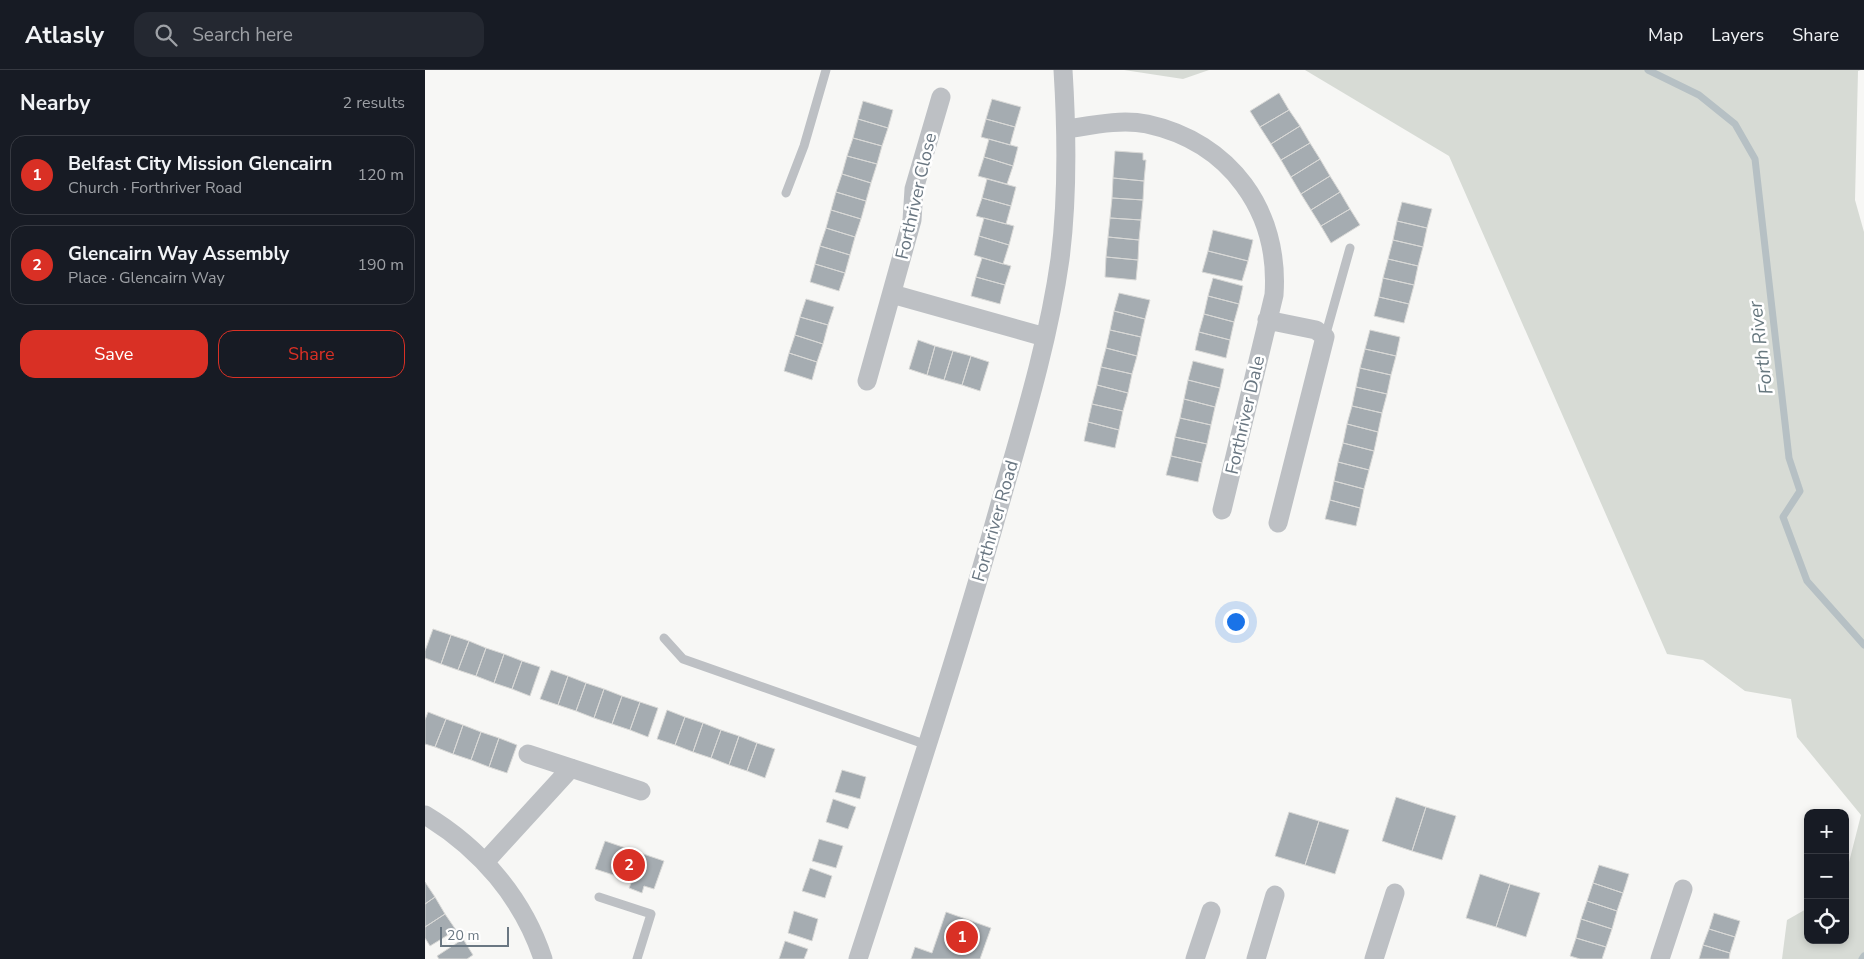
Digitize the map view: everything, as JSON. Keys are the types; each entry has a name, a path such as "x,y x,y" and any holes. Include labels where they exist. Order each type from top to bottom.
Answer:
{"street":[{"name":"Forthriver Road","path":"858,959 975,590 1045,337 1060,258 1065,208 1067,129 1063,70"},
{"name":"Forthriver Close","path":"867,381 912,220 914,189 941,98"},
{"name":"Forthriver Dale","path":"1067,129 1101,124 1145,124 1178,134 1201,146 1232,170 1258,204 1273,249 1274,288 1222,510"},
{"path":"892,294 1045,337"},
{"path":"1267,320 1316,330 1325,337 1278,523"},
{"path":"528,754 641,791"},
{"path":"485,862 571,768"},
{"path":"425,816 450,830 485,862 505,885 523,913 543,959"},
{"path":"1660,959 1683,889"},
{"path":"1374,959 1395,892"},
{"path":"1256,959 1275,895"},
{"path":"1195,959 1211,910"}],"lane":[{"path":"786,193 803,146 825,70"},
{"path":"1325,337 1350,248"},
{"path":"664,638 683,659 927,745"},
{"path":"599,897 651,914 637,959"}],"shaded area":[{"path":"1124,70 1209,70 1183,79"},
{"path":"1305,70 1861,70 1858,71 1855,200 1864,232 1864,959 1782,959 1787,920 1804,910 1804,944 1849,944 1849,862 1861,815 1797,737 1791,699 1745,691 1703,660 1667,654 1449,156"}],"building":[{"path":"1279,93 1289,110 1260,127 1250,111"},
{"path":"992,99 1021,107 1015,127 986,119"},
{"path":"863,101 893,110 888,128 858,119"},
{"path":"1289,110 1300,126 1271,144 1260,127"},
{"path":"858,119 888,128 882,146 853,138"},
{"path":"986,119 1015,127 1010,145 981,137"},
{"path":"1300,126 1310,143 1281,160 1271,144"},
{"path":"853,138 882,146 877,164 847,156"},
{"path":"989,139 1018,147 1013,166 984,157"},
{"path":"1310,143 1320,159 1291,177 1281,160"},
{"path":"1115,151 1143,153 1143,160 1146,160 1144,181 1113,178"},
{"path":"847,156 877,164 871,183 842,174"},
{"path":"984,157 1013,166 1007,184 978,176"},
{"path":"1320,159 1330,176 1301,194 1291,177"},
{"path":"842,174 871,183 866,201 836,192"},
{"path":"1330,176 1340,192 1311,210 1301,194"},
{"path":"1113,178 1144,181 1143,200 1112,198"},
{"path":"987,179 1016,187 1011,206 982,198"},
{"path":"836,192 866,201 861,219 831,210"},
{"path":"1340,192 1350,209 1321,226 1311,210"},
{"path":"982,198 1011,206 1006,224 976,216"},
{"path":"1112,198 1143,200 1141,220 1110,218"},
{"path":"1402,202 1432,209 1427,228 1397,221"},
{"path":"1350,209 1360,225 1331,243 1321,226"},
{"path":"831,210 861,219 855,237 826,228"},
{"path":"984,218 1014,226 1009,245 979,236"},
{"path":"1110,218 1141,220 1139,240 1108,237"},
{"path":"1397,221 1427,228 1423,247 1393,240"},
{"path":"826,228 855,237 850,255 820,246"},
{"path":"1213,230 1253,240 1248,261 1208,251"},
{"path":"979,236 1009,245 1003,264 974,255"},
{"path":"1108,237 1139,240 1138,260 1106,257"},
{"path":"1393,240 1423,247 1418,266 1388,259"},
{"path":"820,246 850,255 845,273 815,264"},
{"path":"1208,251 1248,261 1242,281 1202,272"},
{"path":"1106,257 1138,260 1136,280 1105,277"},
{"path":"982,258 1011,266 1005,285 976,277"},
{"path":"1388,259 1418,266 1414,285 1383,278"},
{"path":"815,264 845,273 839,291 810,282"},
{"path":"976,277 1005,285 1000,304 971,296"},
{"path":"1213,278 1243,286 1239,304 1208,296"},
{"path":"1383,278 1414,285 1409,304 1379,297"},
{"path":"1119,293 1150,300 1145,319 1114,311"},
{"path":"1208,296 1239,304 1234,322 1204,314"},
{"path":"1379,297 1409,304 1404,323 1374,316"},
{"path":"806,299 834,307 828,325 800,317"},
{"path":"1114,311 1145,319 1141,337 1110,330"},
{"path":"1204,314 1234,322 1230,340 1199,332"},
{"path":"800,317 828,325 823,344 795,335"},
{"path":"1110,330 1141,337 1137,356 1106,348"},
{"path":"1370,330 1400,337 1396,356 1365,349"},
{"path":"1199,332 1230,340 1226,358 1195,350"},
{"path":"795,335 823,344 817,362 789,353"},
{"path":"918,340 935,346 927,375 909,369"},
{"path":"935,346 953,351 944,380 927,375"},
{"path":"1106,348 1137,356 1132,374 1101,367"},
{"path":"1365,349 1396,356 1391,375 1360,368"},
{"path":"953,351 971,356 962,385 944,380"},
{"path":"789,353 817,362 812,380 784,371"},
{"path":"971,356 989,362 980,391 962,385"},
{"path":"1193,361 1224,369 1220,388 1188,380"},
{"path":"1101,367 1132,374 1128,393 1097,385"},
{"path":"1360,368 1391,375 1387,394 1356,387"},
{"path":"1188,380 1220,388 1215,407 1184,399"},
{"path":"1097,385 1128,393 1123,411 1092,404"},
{"path":"1356,387 1387,394 1382,413 1352,406"},
{"path":"1184,399 1215,407 1211,425 1180,418"},
{"path":"1092,404 1123,411 1119,430 1088,422"},
{"path":"1352,406 1382,413 1378,432 1347,424"},
{"path":"1180,418 1211,425 1207,444 1175,437"},
{"path":"1088,422 1119,430 1115,448 1084,441"},
{"path":"1347,424 1378,432 1374,451 1343,443"},
{"path":"1175,437 1207,444 1202,463 1171,456"},
{"path":"1343,443 1374,451 1369,470 1338,462"},
{"path":"1171,456 1202,463 1198,482 1166,475"},
{"path":"1338,462 1369,470 1364,489 1334,481"},
{"path":"1334,481 1364,489 1360,508 1330,500"},
{"path":"1330,500 1360,508 1356,526 1325,519"},
{"path":"433,629 451,635 441,664 425,658 425,651"},
{"path":"451,635 469,641 458,670 441,664"},
{"path":"469,641 486,648 476,676 458,670"},
{"path":"486,648 504,654 494,683 476,676"},
{"path":"504,654 522,661 512,689 494,683"},
{"path":"522,661 540,667 530,696 512,689"},
{"path":"551,670 568,676 558,705 540,699"},
{"path":"568,676 586,683 576,711 558,705"},
{"path":"586,683 604,689 594,718 576,711"},
{"path":"604,689 622,696 612,724 594,718"},
{"path":"622,696 640,702 630,730 612,724"},
{"path":"640,702 658,708 648,737 630,730"},
{"path":"667,710 685,717 675,745 657,739"},
{"path":"428,712 446,719 435,747 425,744 425,720"},
{"path":"685,717 703,723 693,752 675,745"},
{"path":"446,719 463,725 453,754 435,747"},
{"path":"703,723 721,730 711,758 693,752"},
{"path":"463,725 481,732 471,760 453,754"},
{"path":"721,730 739,736 729,765 711,758"},
{"path":"481,732 499,738 489,767 471,760"},
{"path":"739,736 757,743 747,771 729,765"},
{"path":"499,738 517,745 507,773 489,767"},
{"path":"757,743 775,749 765,778 747,771"},
{"path":"842,770 866,777 860,799 835,792"},
{"path":"1396,797 1426,807 1412,851 1382,841"},
{"path":"833,799 856,807 848,829 826,822"},
{"path":"1426,807 1456,816 1442,860 1412,851"},
{"path":"1289,812 1319,821 1305,865 1275,856"},
{"path":"1319,821 1349,830 1335,874 1305,865"},
{"path":"819,839 843,846 836,868 812,861"},
{"path":"605,841 664,861 654,889 644,886 642,893 629,888 632,881 595,869"},
{"path":"1599,865 1629,874 1623,893 1593,883"},
{"path":"810,868 832,876 825,898 802,891"},
{"path":"1480,874 1510,884 1496,927 1466,918"},
{"path":"425,882 435,897 425,904"},
{"path":"1593,883 1623,893 1617,911 1587,901"},
{"path":"1510,884 1540,893 1526,937 1496,927"},
{"path":"435,897 445,914 425,927 425,904"},
{"path":"1587,901 1617,911 1612,929 1581,919"},
{"path":"794,911 818,919 812,941 788,933"},
{"path":"946,912 991,928 980,959 911,959 915,947 932,953"},
{"path":"1714,913 1740,921 1735,937 1709,929"},
{"path":"445,914 456,930 430,946 425,938 425,927"},
{"path":"1581,919 1612,929 1606,947 1576,938"},
{"path":"1709,929 1735,937 1730,953 1703,945"},
{"path":"1576,938 1606,947 1602,959 1580,959 1570,956"},
{"path":"463,939 473,955 467,959 439,959 437,956"},
{"path":"785,941 808,949 804,959 779,959"},
{"path":"1703,945 1730,953 1729,959 1699,959"}],"waterway":[{"name":"Forth River","path":"1648,70 1699,95 1735,124 1755,159 1789,458 1800,491 1783,517 1807,581 1864,645"}],"place":[{"name":"Glencairn Way Assembly","path":"629,865"},
{"name":"Belfast City Mission Glencairn","path":"962,937"}]}
